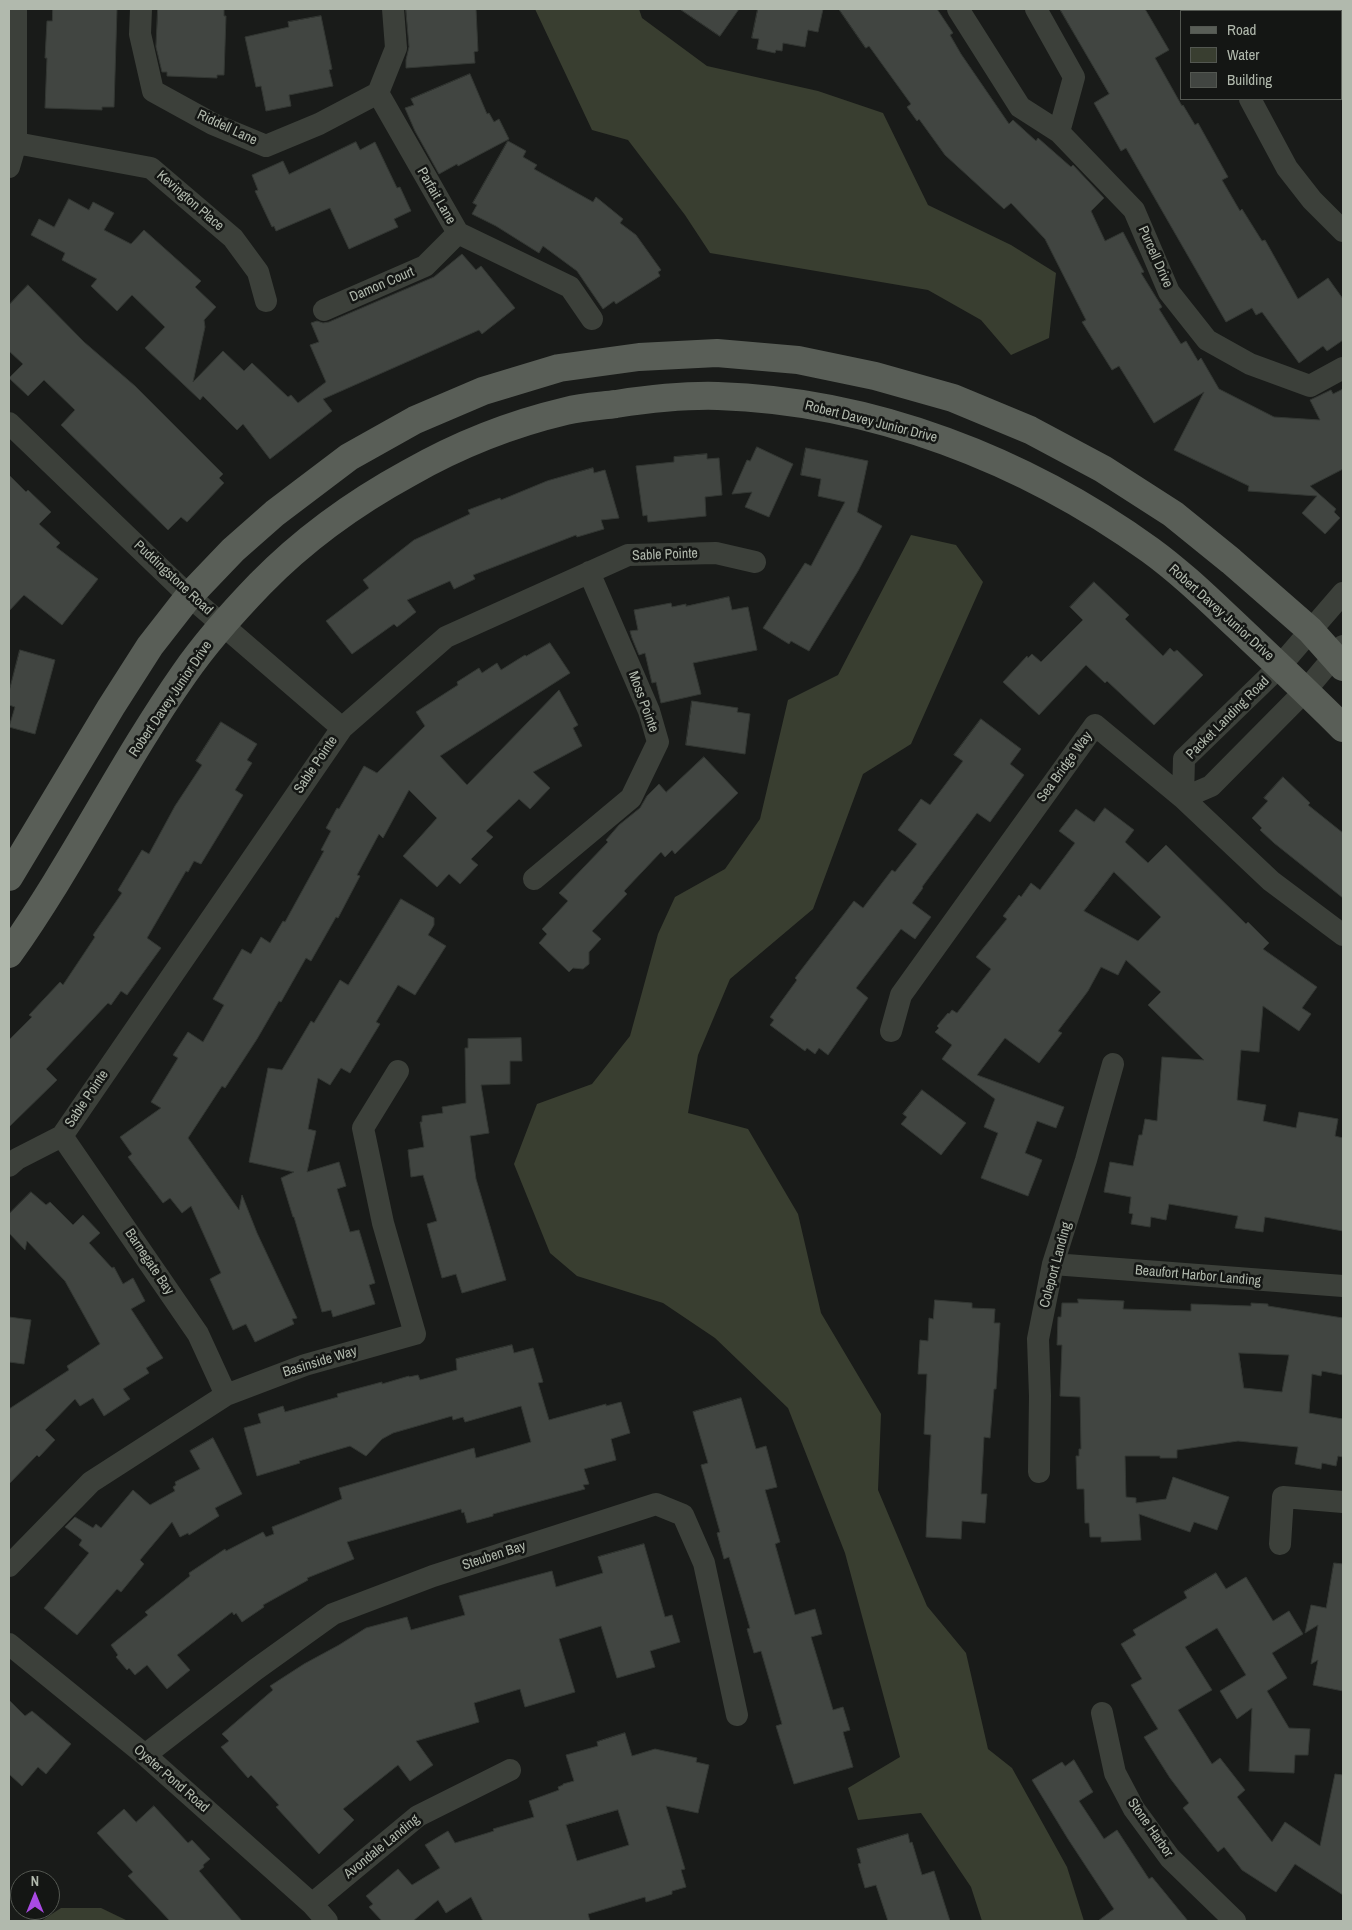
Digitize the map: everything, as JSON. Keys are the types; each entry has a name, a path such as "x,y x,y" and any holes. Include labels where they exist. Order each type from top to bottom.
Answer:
{"main road":[{"path":"9,876 115,700 150,646 190,596 233,550 275,513 349,457 415,420 483,391 559,368 639,357 716,353 798,360 875,376 953,398 1030,430 1103,469 1173,514 1231,561 1340,657"},
{"name":"Robert Davey Junior Drive","path":"9,954 33,920 152,723 186,671 222,624 263,581 310,537 372,493 434,459 498,431 568,410 643,400 716,396 792,403 865,418 939,438 1012,468 1081,506 1148,548 1187,578 1306,690 1343,728"}],"street":[{"path":"9,167 16,143 16,9"},
{"name":"Riddell Lane","path":"141,9 140,34 153,91 213,124 266,146 318,124 378,93"},
{"path":"378,93 396,48 393,9"},
{"name":"Purcell Drive","path":"958,9 1020,107 1059,132 1134,210 1170,292 1207,340 1250,364 1310,386 1343,368"},
{"path":"1036,9 1074,77 1059,132"},
{"name":"Parfait Lane","path":"378,93 458,233 570,287 592,319"},
{"path":"1251,100 1287,168 1312,200 1343,232"},
{"name":"Kevington Place","path":"16,143 151,168 233,238 258,272 266,301"},
{"name":"Damon Court","path":"324,310 424,266 458,233"},
{"name":"Puddingstone Road","path":"9,423 190,596 342,728"},
{"name":"Sable Pointe","path":"9,1166 18,1158 62,1136 342,728 446,638 628,555 716,553 755,562"},
{"name":"Moss Pointe","path":"534,879 631,798 658,742 649,711 589,572"},
{"name":"Packet Landing Road","path":"1183,798 1184,759 1280,666 1343,593"},
{"path":"1183,798 1211,786 1340,657"},
{"name":"Sea Bridge Way","path":"892,1030 901,994 1095,725 1183,798 1271,881 1343,935"},
{"name":"Coleport Landing","path":"1039,1472 1040,1396 1038,1339 1053,1264 1086,1160 1113,1064"},
{"name":"Basinside Way","path":"9,1566 91,1482 226,1395 305,1365 415,1334 383,1223 363,1128 398,1071"},
{"name":"Barnegate Bay","path":"62,1136 198,1334 226,1395"},
{"name":"Beaufort Harbor Landing","path":"1053,1264 1343,1286"},
{"path":"1280,1544 1283,1497 1343,1502"},
{"name":"Steuben Bay","path":"145,1755 255,1670 332,1614 433,1576 656,1504 683,1515 704,1563 737,1715"},
{"name":"Oyster Pond Road","path":"9,1644 145,1755 312,1904 327,1921"},
{"name":"Stone Harbor","path":"1102,1713 1115,1773 1134,1809 1170,1858 1235,1921"},
{"name":"Avondale Landing","path":"312,1904 418,1816 510,1770"}],"water":[{"path":"535,9 639,9 642,18 707,66 818,91 883,113 928,205 1011,245 1056,273 1049,338 1011,355 981,320 928,290 710,253 685,215 628,140 592,130"},
{"path":"911,535 956,545 983,582 911,744 863,774 813,909 730,979 698,1055 688,1113 748,1129 798,1214 821,1313 881,1414 878,1490 927,1606 966,1653 988,1749 1012,1768 1067,1867 1084,1921 982,1921 971,1887 921,1813 858,1820 848,1788 900,1757 845,1553 788,1408 715,1338 663,1303 577,1276 550,1253 514,1164 537,1104 592,1084 630,1036 658,934 675,897 725,869 760,819 788,700 838,675"},
{"path":"101,1908 128,1921 41,1921 60,1920 60,1909"}],"building":[{"path":"53,9 117,9 114,107 102,107 102,110 45,108 47,21 52,21"},
{"path":"158,9 224,9 224,16 226,16 224,75 217,75 217,78 167,76 167,72 162,72 156,47"},
{"path":"406,9 476,9 478,51 474,52 475,63 406,68 409,47"},
{"path":"680,9 739,9 720,36"},
{"path":"758,9 823,9 818,32 808,30 805,47 783,43 782,51 776,50 775,53 757,49 759,39 752,38"},
{"path":"839,9 937,9 953,33 950,35 961,54 1009,124 1013,120 1036,141 1038,138 1071,167 1073,165 1104,198 1091,211 1105,241 1123,232 1144,272 1141,273 1162,307 1159,309 1181,344 1186,341 1198,361 1201,358 1219,389 1274,417 1320,420 1310,400 1331,390 1333,394 1343,389 1343,469 1310,486 1336,509 1334,512 1340,518 1325,534 1302,513 1317,496 1248,491 1249,486 1174,450 1204,392 1154,423 1119,366 1112,370 1082,322 1086,320 1045,239 1011,203 1004,209 945,155 919,119 917,121 907,107 911,104 869,46 866,48"},
{"path":"1060,9 1145,9 1169,50 1155,58 1182,106 1195,125 1198,123 1228,177 1222,180 1240,211 1242,209 1262,241 1265,240 1298,299 1328,278 1343,299 1343,340 1327,351 1323,346 1299,363 1262,312 1256,315 1252,308 1226,322 1126,148 1121,151 1094,103 1109,94"},
{"path":"321,16 332,69 329,70 333,86 289,95 291,106 266,111 261,86 256,87 245,37 289,27 288,22"},
{"path":"470,74 487,114 489,113 494,122 499,119 509,139 439,174 415,131 405,108 414,105 411,99"},
{"path":"508,141 526,151 523,157 537,165 534,169 593,202 596,197 623,219 620,223 636,235 661,270 658,272 660,276 616,304 614,301 603,309 577,271 543,246 539,253 496,226 472,214 477,205 473,203"},
{"path":"356,142 360,150 375,142 397,188 400,187 411,211 394,219 398,227 349,249 330,208 276,231 274,226 272,227 255,191 258,190 252,175 283,161 289,174"},
{"path":"69,199 89,210 93,202 114,213 104,230 131,244 144,230 201,281 195,287 216,307 204,320 205,327 193,382 223,351 244,371 252,363 288,397 291,395 298,403 326,382 310,345 319,342 311,323 317,321 329,322 434,277 462,254 476,270 481,266 515,308 482,334 479,330 323,399 332,411 270,459 243,424 237,430 203,396 200,400 145,348 165,327 132,295 117,311 91,286 97,279 62,260 65,253 31,235 39,219 54,227"},
{"path":"28,285 84,342 135,386 223,474 219,478 224,483 187,522 181,517 168,530 61,425 75,410 44,380 28,396 9,378 23,364 9,351 9,305"},
{"path":"757,447 793,464 769,517 745,507 752,492 732,494 747,460 750,461"},
{"path":"806,448 868,461 857,512 882,526 858,571 809,651 791,641 789,644 763,628 805,563 811,566 845,502 818,496 821,479 801,475"},
{"path":"707,454 707,459 719,458 722,495 705,497 706,516 648,522 647,515 643,516 636,466 674,462 674,457"},
{"path":"593,468 594,473 605,470 619,518 601,520 604,529 577,537 576,535 473,575 475,579 454,589 450,581 407,600 416,612 397,627 394,624 352,654 326,621 369,588 363,580 414,540 470,514 468,510 500,498 501,500 547,481"},
{"path":"9,475 26,492 28,490 51,512 39,524 60,543 56,547 98,579 62,625 24,595 9,611"},
{"path":"1094,582 1129,615 1125,619 1163,656 1170,648 1174,652 1177,650 1203,675 1154,725 1107,681 1105,683 1086,665 1039,715 1003,682 1027,656 1028,658 1032,654 1041,662 1083,620 1070,607"},
{"path":"729,597 732,610 748,607 757,650 693,663 701,694 661,703 656,682 652,683 645,653 639,655 632,638 630,631 638,630 634,610 671,603 672,607 686,604 686,606"},
{"path":"550,643 570,673 440,756 467,785 559,690 578,725 573,728 582,746 533,772 550,788 530,809 519,799 486,831 493,837 471,859 478,865 460,884 449,874 437,887 403,856 437,818 409,790 383,838 379,834 357,875 360,876 338,918 336,917 311,961 306,958 281,1002 279,1001 225,1088 222,1086 188,1138 239,1210 242,1195 257,1233 297,1318 292,1319 294,1324 255,1342 246,1324 233,1330 210,1279 221,1273 191,1206 182,1213 170,1198 163,1203 128,1157 132,1154 120,1137 161,1108 151,1102 178,1058 173,1055 188,1032 203,1042 224,1005 213,999 242,949 251,954 261,937 270,943 283,921 285,922 324,851 321,850 331,831 326,828 364,766 377,773 425,726 416,712 458,685 457,682 479,668 482,673 497,663 501,670 525,655"},
{"path":"20,650 55,660 35,734 9,727 15,707 9,705 9,692"},
{"path":"692,701 738,708 737,712 750,714 745,754 686,745"},
{"path":"981,719 1021,749 1010,764 1024,775 990,822 977,813 922,887 912,903 931,917 915,939 901,929 856,988 868,998 828,1055 819,1048 815,1054 807,1048 805,1051 770,1025 774,1020 770,1017 797,980 795,978 854,901 863,908 892,870 895,872 917,844 898,830 921,799 930,805 963,761 954,755"},
{"path":"221,722 257,744 247,760 252,763 235,790 243,795 201,864 194,861 188,872 186,871 147,938 161,948 127,995 121,991 111,1005 108,1003 46,1069 57,1080 9,1127 9,1040 32,1017 29,1015 60,982 63,985 95,937 93,935 122,893 118,890 142,850 149,854 175,806 202,765 196,761"},
{"path":"704,757 738,793 675,854 672,850 665,857 661,852 624,891 627,894 592,931 601,939 589,952 589,964 583,969 573,968 569,972 539,943 547,934 542,929 568,901 559,893 608,842 606,840 619,825 640,808 647,796 659,784 666,792"},
{"path":"1283,777 1310,803 1308,805 1343,833 1343,898 1274,843 1260,830 1262,828 1252,818 1268,801 1264,798"},
{"path":"1105,808 1134,830 1125,842 1148,863 1166,845 1246,924 1248,922 1269,943 1263,949 1317,987 1302,1008 1311,1014 1299,1031 1263,1006 1259,1052 1241,1050 1237,1100 1266,1105 1263,1121 1296,1128 1299,1112 1338,1119 1335,1136 1343,1138 1343,1231 1265,1217 1263,1232 1235,1228 1238,1216 1169,1204 1166,1220 1151,1217 1150,1227 1131,1224 1133,1214 1129,1213 1131,1197 1104,1192 1110,1162 1133,1166 1139,1135 1142,1135 1145,1119 1157,1121 1162,1057 1204,1060 1148,1005 1161,992 1126,960 1118,975 1101,967 1088,991 1058,1031 1062,1033 1039,1063 1005,1038 977,1075 1064,1107 1056,1128 1037,1121 1025,1153 1042,1160 1028,1196 981,1178 998,1133 984,1127 995,1099 942,1059 952,1045 935,1032 939,1028 937,1026 948,1013 952,1010 957,1013 991,969 976,957 1007,919 1003,916 1031,883 1040,890 1075,843 1059,831 1076,809 1094,822","holes":["1114,872 1161,917 1138,941 1084,911"]},
{"path":"401,899 434,918 434,925 428,935 446,946 415,995 398,985 376,1022 380,1024 350,1073 341,1068 330,1085 318,1078 308,1129 316,1131 307,1172 339,1162 346,1186 337,1189 350,1232 359,1230 375,1283 369,1285 375,1304 333,1317 331,1310 322,1312 281,1178 294,1172 249,1162 268,1068 282,1070 311,1021 314,1023 340,980 348,985"},
{"path":"521,1038 522,1061 510,1061 510,1084 481,1085 489,1133 470,1136 476,1179 506,1280 462,1293 456,1274 442,1278 427,1224 437,1221 423,1175 411,1177 408,1150 424,1147 420,1122 422,1122 422,1116 443,1113 442,1107 466,1103 465,1048 468,1048 468,1039"},
{"path":"922,1090 966,1123 941,1155 901,1124 907,1117 903,1114"},
{"path":"31,1192 46,1205 50,1202 73,1225 83,1215 100,1233 89,1243 112,1268 114,1267 123,1284 133,1278 145,1301 131,1309 163,1358 146,1368 149,1373 123,1389 130,1399 104,1416 93,1398 80,1406 75,1399 45,1430 55,1440 39,1457 37,1455 9,1484 9,1409 69,1370 67,1366 100,1344 65,1281 27,1241 25,1250 9,1233 9,1214"},
{"path":"1078,1299 1124,1301 1123,1309 1191,1311 1191,1304 1251,1306 1251,1303 1268,1304 1268,1306 1343,1318 1343,1375 1322,1371 1321,1376 1312,1374 1309,1413 1343,1419 1343,1457 1338,1456 1336,1466 1322,1463 1321,1469 1295,1464 1298,1447 1238,1441 1177,1450 1177,1458 1125,1456 1126,1497 1136,1498 1136,1503 1166,1499 1173,1477 1229,1497 1217,1530 1194,1522 1190,1532 1139,1514 1141,1540 1101,1542 1101,1537 1090,1537 1089,1523 1085,1523 1084,1489 1077,1489 1076,1456 1079,1456 1079,1449 1081,1449 1080,1397 1060,1396 1062,1345 1057,1345 1058,1317 1061,1317 1062,1303 1078,1303","holes":["1239,1353 1289,1355 1282,1392 1244,1388"]},
{"path":"935,1300 972,1303 972,1308 995,1309 994,1323 1000,1323 996,1389 994,1389 990,1438 984,1437 981,1494 987,1494 985,1523 962,1521 961,1539 926,1537 931,1435 924,1434 927,1374 918,1374 920,1340 928,1341 929,1318 933,1319"},
{"path":"9,1317 31,1320 24,1364 9,1362"},
{"path":"512,1345 514,1353 533,1348 543,1382 538,1383 549,1420 606,1404 606,1406 621,1402 630,1433 611,1439 616,1460 584,1469 589,1484 583,1485 585,1489 467,1523 464,1512 462,1513 461,1509 347,1542 354,1559 307,1578 308,1580 263,1605 264,1607 242,1622 236,1613 234,1615 232,1612 177,1655 190,1670 167,1689 147,1665 135,1675 129,1668 127,1670 116,1657 118,1655 111,1645 148,1615 145,1612 190,1576 189,1573 225,1549 226,1551 263,1532 266,1537 274,1534 272,1527 342,1499 339,1488 474,1448 476,1458 531,1442 521,1406 465,1422 463,1417 453,1420 452,1416 393,1433 382,1439 366,1456 350,1446 257,1476 244,1428 261,1423 258,1414 283,1406 285,1412 338,1397 337,1394 409,1376 418,1375 420,1380 457,1370 456,1359"},
{"path":"741,1398 756,1449 766,1446 777,1487 765,1490 780,1542 775,1544 795,1615 815,1609 822,1634 811,1637 833,1710 843,1707 850,1730 843,1732 853,1767 794,1784 776,1726 782,1724 761,1651 754,1653 747,1629 750,1628 729,1557 724,1559 717,1533 720,1532 701,1465 708,1463 693,1412"},
{"path":"213,1438 242,1494 215,1508 219,1516 189,1535 188,1533 180,1537 172,1522 140,1560 144,1564 121,1592 117,1589 77,1635 44,1608 89,1553 79,1545 82,1540 65,1527 75,1517 93,1528 96,1524 101,1528 133,1490 150,1505 175,1491 173,1487 176,1485 175,1482 200,1469 190,1451"},
{"path":"644,1544 665,1617 672,1615 680,1642 650,1651 655,1667 617,1678 601,1626 559,1639 575,1692 525,1707 520,1689 474,1703 479,1722 416,1741 433,1765 410,1781 398,1765 343,1809 354,1820 319,1854 276,1807 279,1805 251,1775 248,1778 221,1747 229,1741 222,1734 273,1690 270,1686 366,1628 407,1617 411,1630 465,1615 459,1596 552,1571 556,1587 603,1573 598,1557"},
{"path":"1334,1563 1343,1564 1343,1691 1313,1685 1318,1660 1311,1664 1318,1625 1305,1633 1311,1605 1326,1608"},
{"path":"1216,1573 1226,1589 1246,1577 1273,1621 1289,1611 1303,1634 1272,1653 1287,1678 1267,1691 1289,1728 1310,1729 1308,1755 1295,1755 1294,1773 1249,1771 1252,1708 1237,1719 1220,1691 1246,1675 1217,1628 1185,1647 1212,1690 1178,1710 1212,1764 1220,1758 1245,1790 1237,1797 1272,1842 1285,1822 1320,1846 1335,1774 1343,1775 1343,1895 1295,1864 1276,1892 1242,1870 1224,1847 1218,1852 1183,1808 1189,1803 1170,1778 1144,1737 1158,1729 1131,1685 1142,1679 1121,1644 1136,1635 1133,1630 1187,1598 1184,1592"},
{"path":"9,1700 25,1716 32,1711 71,1744 46,1774 38,1767 22,1786 9,1774"},
{"path":"625,1733 632,1756 655,1749 697,1758 696,1762 709,1765 698,1813 666,1806 685,1869 681,1870 686,1887 672,1891 672,1894 646,1902 645,1897 588,1914 590,1921 483,1921 471,1897 446,1913 438,1900 413,1921 382,1921 369,1907 373,1904 366,1896 398,1869 412,1885 440,1868 425,1845 448,1831 455,1843 534,1817 529,1801 559,1790 558,1787 563,1784 574,1781 566,1755 598,1746 597,1742","holes":["618,1810 629,1845 577,1861 566,1825"]},
{"path":"1074,1760 1093,1792 1079,1801 1104,1839 1117,1830 1149,1879 1152,1877 1188,1921 1098,1921 1114,1909 1032,1780 1062,1762 1065,1766"},
{"path":"154,1806 188,1843 192,1840 210,1859 199,1871 242,1921 170,1921 128,1876 133,1872 97,1833 124,1809 136,1822"},
{"path":"908,1834 922,1875 934,1871 950,1921 888,1921 876,1885 865,1888 858,1864 861,1863 857,1849"}]}
